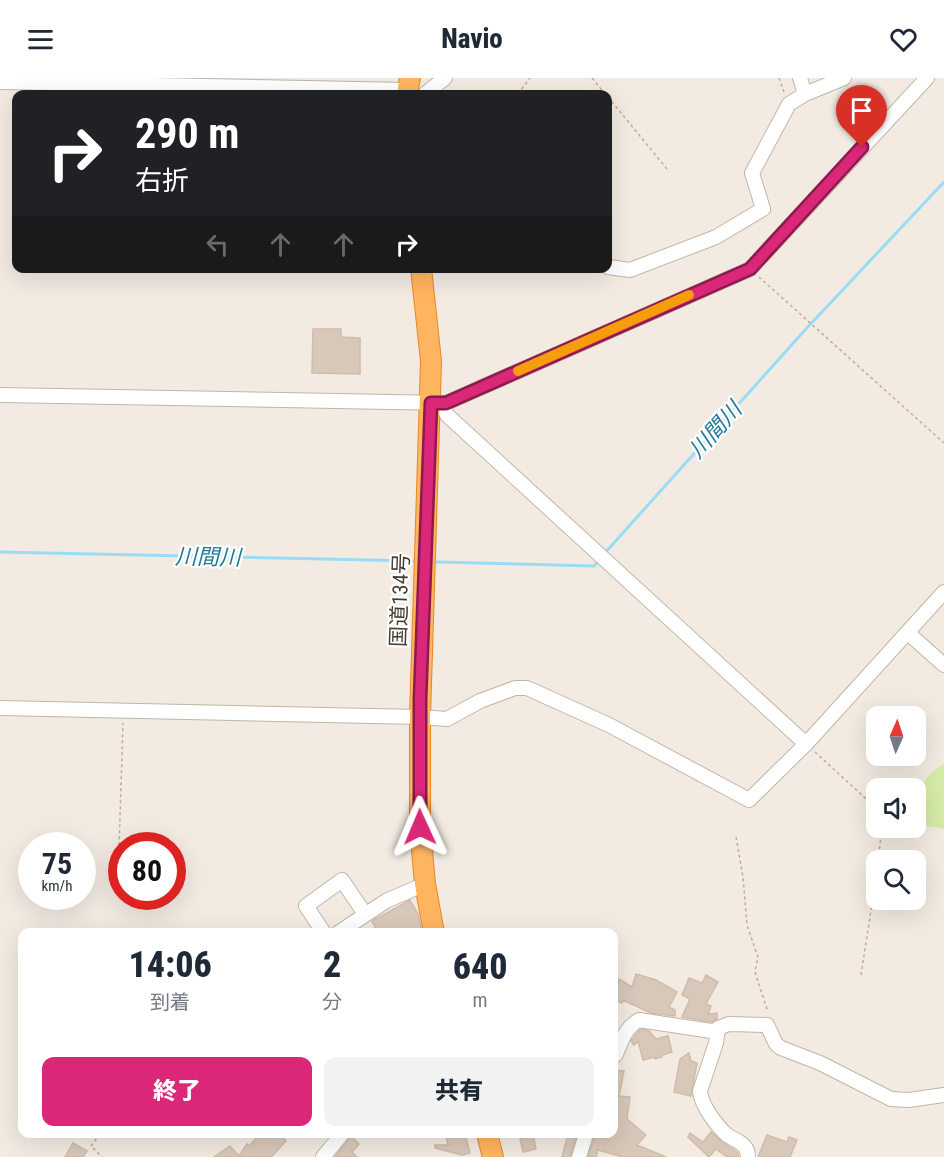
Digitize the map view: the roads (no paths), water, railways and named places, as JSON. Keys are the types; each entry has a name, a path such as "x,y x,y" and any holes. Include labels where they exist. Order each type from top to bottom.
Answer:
{"highway":[{"name":"国道134号","path":"422,273 436,403 420,717 420,827 425,884 433,928"},
{"path":"488,1138 493,1157"}],"street":[{"path":"0,82 412,89 445,78"},
{"path":"800,78 806,94"},
{"path":"612,268 630,270 716,237 762,209 752,173 789,104 844,78"},
{"path":"0,395 436,403 750,269 927,78"},
{"path":"436,403 806,744"},
{"path":"0,708 447,719 480,701 515,688 527,688 609,725 749,800 806,744 944,592"},
{"path":"908,633 944,665"},
{"path":"321,928 306,906 342,880 365,914"},
{"path":"345,928 386,901 425,884"},
{"path":"618,1049 625,1031 639,1020 718,1032"},
{"path":"748,1157 745,1145 727,1135 700,1097 718,1028 729,1024 767,1025 776,1044 781,1048 820,1063 891,1100 944,1095"},
{"path":"322,1157 339,1138"},
{"path":"579,1157 585,1138"}],"waterway":[{"name":"川間川","path":"604,554 805,330 944,182"},
{"name":"川間川","path":"0,552 416,561"},
{"name":"川間川","path":"437,562 594,566 600,559"}]}
